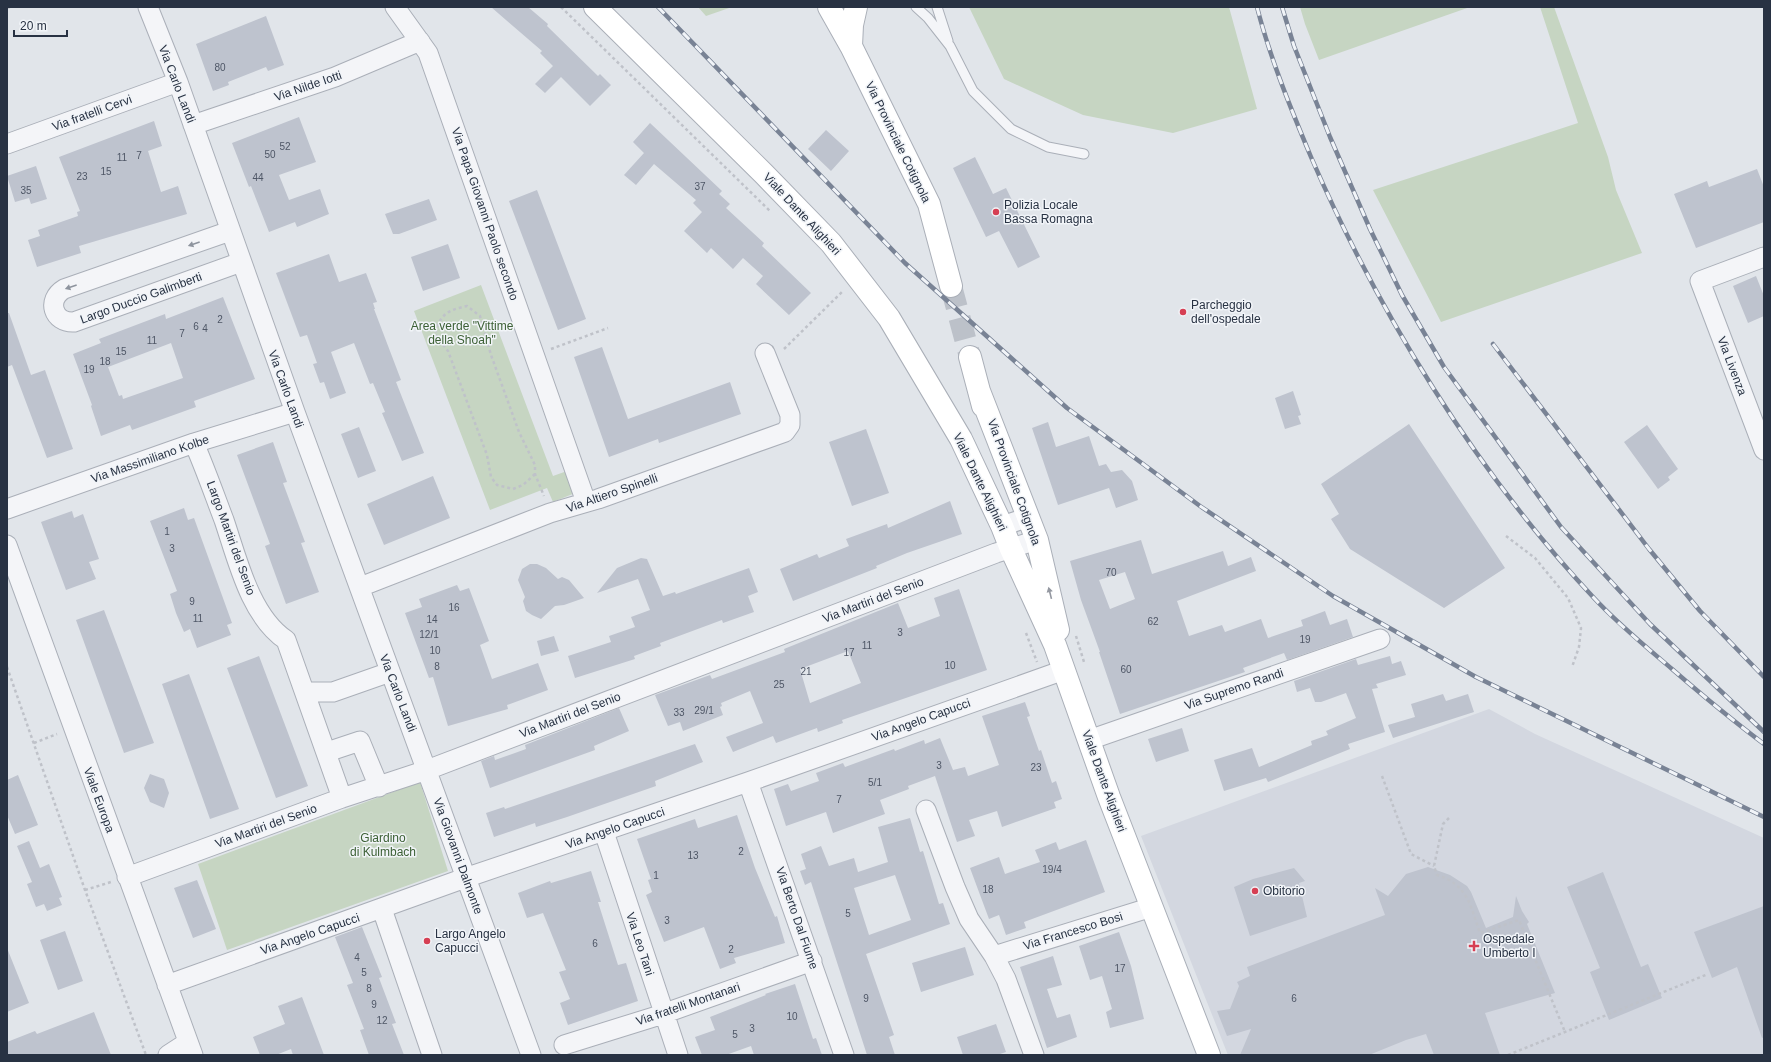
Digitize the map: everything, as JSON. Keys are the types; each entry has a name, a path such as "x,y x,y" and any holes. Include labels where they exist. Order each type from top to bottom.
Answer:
{"street":[{"name":"Via Carlo Landi","path":"148,7 178,82 295,412 427,770"},
{"name":"Via Papa Giovanni Paolo secondo","path":"395,7 428,52 586,502"},
{"name":"Viale Dante Alighieri","path":"594,7 764,174 831,243 889,318 961,439 1001,523 1011,549 1055,645 1089,740 1209,1055"},
{"name":"Via Provinciale Cotignola","path":"829,7 851,46 929,204 951,286"},
{"name":"Via Provinciale Cotignola","path":"851,46 852,25 856,7"},
{"name":"Via Nilde Iotti","path":"193,125 335,77 420,41"},
{"name":"Via fratelli Cervi","path":"7,144 178,82"},
{"name":"Largo Duccio Galimberti","path":"230,231 64,289 56,296 53,302 55,313 63,320 74,322 241,262"},
{"name":"Via Livenza","path":"1764,257 1700,281 1759,424 1764,450"},
{"name":"Via Provinciale Cotignola","path":"970,357 1010,499 1008,510 1001,523"},
{"name":"Via Altiero Spinelli","path":"360,587 550,514 785,432 790,425 790,415 767,359"},
{"name":"Via Provinciale Cotignola","path":"979,391 1029,517 1036,540 1055,614 1058,632 1055,645"},
{"name":"Via Massimiliano Kolbe","path":"7,509 194,443 295,412"},
{"name":"Largo Martiri del Senio","path":"194,443 206,470 246,584 262,615 276,633 286,640 327,752 342,798"},
{"path":"1001,523 1029,517"},
{"name":"Via Martiri del Senio","path":"127,877 342,798 427,770 1036,540"},
{"name":"Viale Europa","path":"7,545 190,1048"},
{"name":"Via Supremo Randi","path":"1089,740 1380,639"},
{"name":"Via Angelo Capucci","path":"167,985 465,878 748,782 1064,670"},
{"path":"305,692 333,692 390,672"},
{"path":"327,752 360,741 379,787"},
{"name":"Via Giovanni Dalmonte","path":"427,770 465,878 531,1055"},
{"name":"Via Berto Dal Fiume","path":"748,782 844,1055"},
{"path":"926,810 955,887 969,919 994,956 1006,979 1034,1055"},
{"name":"Via Leo Tani","path":"604,832 663,1014 678,1055"},
{"name":"Via Francesco Bosi","path":"994,956 1152,907"},
{"path":"382,909 432,1055"},
{"name":"Via fratelli Montanari","path":"564,1045 663,1014 812,961"},
{"path":"168,1055 190,1048"}],"lane":[{"path":"916,7 928,18 950,46"},
{"path":"937,7 950,46 973,91 1011,129 1048,147 1084,154"}],"path":[{"path":"561,7 775,216"},
{"path":"838,285 848,297"},
{"path":"767,359 843,291"},
{"path":"535,474 523,485 513,489 497,485 491,477 487,455 448,351 435,334 437,324 445,313 467,306 480,316 491,355 516,425 535,464 535,474 550,514"},
{"path":"534,356 608,328"},
{"path":"1506,536 1535,558 1568,598 1581,628 1579,647 1572,667"},
{"path":"1024,627 1043,677"},
{"path":"7,667 85,890 146,1055"},
{"path":"34,743 73,728"},
{"path":"1382,776 1411,854 1434,866"},
{"path":"1450,818 1443,824 1434,866 1437,875 1449,879 1465,892 1480,933 1519,920 1565,1032"},
{"path":"85,890 127,877"},
{"path":"1508,1055 1708,974"}],"shaded area":[{"name":"Ospedale Umberto I","path":"1489,709 1535,734 1764,838 1764,1055 1228,1055 1141,836"}],"green space":[{"path":"698,7 732,7 706,16"},
{"path":"969,7 1229,7 1257,109 1173,133 1083,115 1004,79"},
{"path":"1300,7 1470,7 1319,60"},
{"path":"1540,7 1554,7 1608,157 1616,190 1642,253 1441,322 1373,190 1578,123"},
{"name":"Area verde \"Vittime della Shoah\"","path":"481,285 553,476 567,471 575,493 553,502 547,488 490,510 414,311"},
{"name":"Giardino di Kulmbach","path":"420,782 448,871 227,950 198,864"}],"building":[{"path":"491,7 528,7 548,24 547,26 598,76 600,74 611,85 590,106 561,77 545,93 535,84 553,66 540,53 542,51"},
{"path":"266,16 284,65 268,71 266,67 228,82 229,85 213,91 196,44"},
{"path":"299,117 316,162 279,175 289,200 320,189 329,214 297,227 295,222 269,232 232,143"},
{"path":"154,121 162,146 148,151 161,192 178,186 187,214 79,246 81,253 37,267 28,240 40,236 38,230 78,216 77,212 80,211 59,157"},
{"path":"650,123 722,191 719,194 730,204 726,208 764,243 762,246 811,293 789,315 756,284 763,276 743,258 733,269 711,248 707,253 684,231 702,212 693,203 696,200 654,164 636,185 624,175 644,153 633,142"},
{"path":"826,130 849,151 831,171 808,149"},
{"name":"Polizia Locale Bassa Romagna","path":"975,157 993,194 1006,188 1040,257 1018,268 999,231 986,237 953,168"},
{"path":"36,166 47,199 31,204 29,198 15,202 7,176"},
{"path":"1757,169 1764,187 1764,222 1696,248 1674,194 1707,181 1709,187"},
{"path":"537,190 586,319 558,330 509,201"},
{"path":"429,199 437,220 399,234 393,234 385,214"},
{"path":"448,244 460,278 423,291 411,257"},
{"path":"329,254 339,282 366,273 377,302 373,303 374,309 401,380 396,382 424,453 402,461 382,413 385,412 373,383 370,384 354,343 331,352 346,393 330,399 324,382 320,383 313,364 317,363 307,335 300,337 276,273"},
{"path":"1756,276 1764,296 1764,316 1748,323 1733,286"},
{"path":"223,297 255,379 194,401 196,407 132,430 130,425 101,436 91,406 92,405 73,354 101,343 99,339 165,314 166,319","holes":["171,343 183,378 123,399 122,395 119,396 108,367"]},
{"path":"7,313 9,313 31,375 45,370 73,449 47,458 12,365 7,367"},
{"path":"602,347 628,419 730,382 741,414 659,443 658,439 609,457 574,357"},
{"path":"1293,391 1301,415 1298,416 1301,424 1285,429 1275,398"},
{"path":"1048,422 1056,447 1089,436 1099,466 1106,464 1111,472 1122,470 1132,481 1138,500 1116,508 1109,488 1058,505 1032,428"},
{"path":"1409,424 1505,568 1444,608 1350,549 1331,519 1339,514 1321,484"},
{"path":"1647,425 1678,469 1668,477 1670,480 1658,489 1624,442"},
{"path":"359,427 376,471 358,478 341,434"},
{"path":"866,429 889,493 852,506 829,442"},
{"path":"273,442 287,482 283,483 305,542 301,543 319,592 286,604 265,546 270,544 237,455"},
{"path":"433,476 450,518 384,545 367,504"},
{"path":"950,501 962,534 907,553 876,566 877,568 793,601 780,569 817,554 819,558 849,546 846,539 887,524 888,528"},
{"path":"184,508 188,520 194,518 232,623 227,625 231,635 197,648 190,629 184,632 176,613 170,594 177,591 150,521"},
{"path":"72,511 74,518 83,514 99,559 89,562 96,579 66,590 41,522"},
{"path":"1141,540 1152,574 1223,551 1228,566 1251,557 1256,571 1177,601 1189,636 1222,625 1225,632 1261,619 1268,638 1303,626 1301,620 1325,611 1330,625 1347,619 1353,637 1287,660 1284,653 1243,668 1245,672 1120,714 1081,600 1070,561","holes":["1125,572 1135,599 1110,609 1099,580"]},
{"path":"641,558 647,559 663,596 675,592 676,594 749,568 758,592 748,596 754,612 723,623 722,620 660,643 661,646 634,656 635,659 575,678 568,656 611,642 609,636 635,627 631,617 650,610 638,579 597,593 617,568"},
{"path":"530,564 537,564 546,568 558,579 562,577 569,580 584,598 564,605 555,606 541,619 532,615 526,611 523,601 525,597 518,580 522,569"},
{"path":"457,585 460,591 469,588 489,641 480,645 492,679 538,663 548,690 507,705 508,709 448,726 433,677 429,678 405,613 422,607 419,599"},
{"path":"959,589 987,670 842,720 843,723 818,732 817,728 776,743 773,736 733,752 726,737 763,723 750,691 721,703 722,706 720,707 723,715 683,731 680,722 668,726 655,695 710,675 712,679 785,652 784,649 898,603 908,628 940,616 934,598","holes":["848,651 861,683 810,703 800,669"]},
{"path":"104,610 154,743 124,753 76,620"},
{"path":"554,636 559,651 541,656 537,641"},
{"path":"259,656 308,786 276,798 227,668"},
{"path":"1390,656 1392,664 1401,661 1406,675 1376,684 1378,688 1372,689 1385,732 1348,744 1350,749 1268,782 1266,778 1224,791 1214,760 1252,748 1259,767 1312,745 1311,741 1328,735 1326,731 1356,718 1346,693 1321,702 1315,702 1310,688 1297,692 1294,681 1356,659 1358,665"},
{"path":"189,674 239,809 210,819 162,684"},
{"path":"1443,694 1446,701 1468,694 1474,712 1393,738 1388,725 1415,717 1411,704"},
{"path":"1025,702 1030,716 1027,717 1039,751 1041,750 1052,783 1056,781 1062,799 1054,802 1056,808 1002,827 997,811 969,820 975,836 957,842 935,776 908,786 909,789 880,800 885,814 833,833 826,812 786,826 774,789 788,784 791,791 819,781 816,773 843,763 845,767 894,749 895,751 924,740 925,744 940,738 953,770 965,767 968,776 999,765 982,716"},
{"path":"619,708 629,731 594,746 595,750 490,788 481,761 494,756 495,760 526,749 525,745"},
{"path":"1182,728 1189,751 1156,762 1148,739"},
{"path":"695,744 703,762 655,781 656,786 536,827 535,823 494,837 486,813 504,807 505,809"},
{"path":"150,774 164,779 169,793 164,808 150,802 144,788"},
{"path":"18,775 38,825 15,834 7,815 7,780"},
{"path":"737,815 755,868 775,917 777,916 785,943 734,958 736,963 720,969 704,927 664,942 646,895 652,892 648,880 651,879 637,839 695,819 698,828"},
{"path":"910,818 920,852 923,851 939,904 943,903 950,924 866,954 894,1035 889,1037 895,1055 867,1055 811,882 805,885 800,871 806,869 801,854 821,846 829,866 854,858 858,872 888,862 878,827","holes":["895,875 911,920 869,935 854,888"]},
{"path":"1086,840 1105,892 1024,922 1026,928 1006,935 999,915 989,919 970,868 999,857 1005,874 1040,862 1035,850 1056,842 1059,850"},
{"path":"29,841 40,868 49,864 62,897 59,898 62,905 47,911 44,904 36,907 27,884 32,882 17,846"},
{"path":"1428,867 1450,875 1467,886 1486,928 1513,917 1516,896 1522,911 1529,922 1527,924 1555,993 1485,1013 1500,1055 1434,1055 1426,1034 1406,1040 1369,1055 1240,1055 1251,1029 1227,1036 1217,1011 1230,1009 1239,986 1237,982 1250,976 1247,967 1385,915 1375,888 1388,896 1406,874"},
{"path":"1294,868 1305,881 1299,883 1307,917 1250,936 1234,887 1253,879"},
{"path":"591,871 601,902 598,902 618,965 626,963 638,1001 568,1025 560,1003 570,999 559,972 566,970 543,913 527,918 518,893 550,881 551,883"},
{"path":"1603,872 1641,967 1648,964 1662,998 1609,1020 1590,972 1600,968 1567,887"},
{"path":"197,880 216,929 193,938 174,888"},
{"path":"1764,906 1764,1037 1762,1038 1737,967 1712,978 1694,932"},
{"path":"362,927 382,977 379,978 396,1023 392,1024 404,1055 369,1055 360,1030 364,1029 347,985 353,983 335,937"},
{"path":"65,931 83,981 58,990 40,940"},
{"path":"1119,932 1131,966 1144,1019 1110,1028 1106,1012 1112,1009 1102,976 1090,980 1079,946"},
{"path":"965,947 974,975 921,992 912,963"},
{"path":"7,948 29,1003 7,1012"},
{"path":"1053,956 1062,985 1047,989 1057,1018 1070,1014 1077,1037 1047,1048 1020,967"},
{"path":"795,984 813,1039 816,1038 822,1055 754,1055 751,1046 726,1055 702,1055 695,1037 715,1030 710,1017 766,995 765,994"},
{"path":"302,997 324,1055 293,1055 291,1049 276,1055 260,1055 253,1037 285,1024 278,1006"},
{"path":"94,1012 111,1055 7,1055 7,1042 35,1031 37,1034"},
{"path":"996,1024 1006,1052 997,1055 963,1055 957,1037"}],"tunnel":[{"path":"951,286 970,357"}],"railway":[{"path":"658,7 905,263 1067,408 1200,506 1333,596 1476,677 1764,817"},
{"path":"1257,7 1268,45 1289,102 1311,157 1338,216 1367,275 1400,333 1434,390 1471,445 1551,550 1603,608 1632,635 1729,717 1764,744"},
{"path":"1282,7 1294,46 1330,137 1370,229 1402,295 1444,367 1561,527 1650,624 1764,732"},
{"path":"1493,344 1649,549 1700,611 1764,677"}],"place":[{"name":"Polizia Locale Bassa Romagna","path":"996,212"},
{"name":"Parcheggio dell'ospedale","path":"1183,312"},
{"name":"Obitorio","path":"1255,891"},
{"name":"Largo Angelo Capucci","path":"427,941"},
{"name":"Ospedale Umberto I","path":"1474,946"}]}
